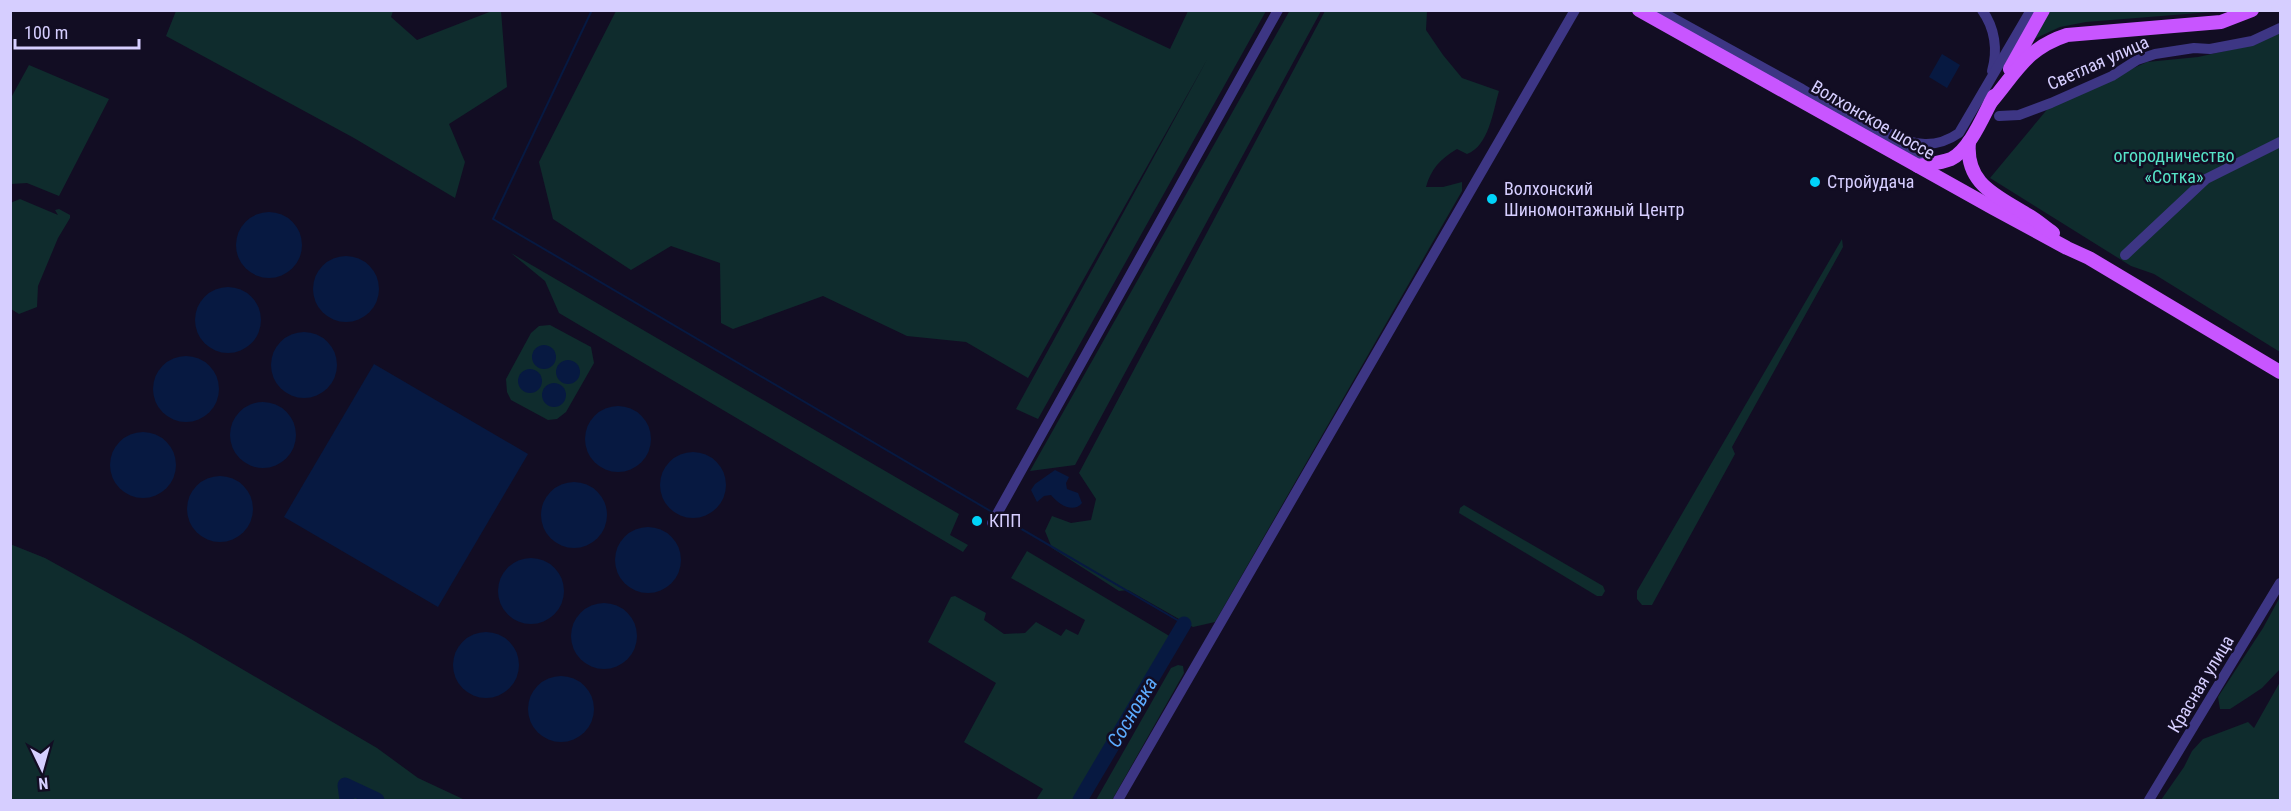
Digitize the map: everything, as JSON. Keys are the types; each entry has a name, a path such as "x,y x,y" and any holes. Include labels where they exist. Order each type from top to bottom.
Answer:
{"main road":[{"name":"Волхонское шоссе","path":"1639,10 1923,165 2067,249 2089,258 2280,372"},
{"path":"1923,165 1952,159 1969,142 2043,10"},
{"path":"1990,102 2020,65 2047,42 2078,34 2221,22 2252,10"},
{"path":"1969,142 1967,156 1984,187 2032,217 2049,231"},
{"name":"Волхонское шоссе","path":"2049,231 2071,243 2089,258"}],"street":[{"path":"992,524 1278,10"},
{"path":"1118,801 1575,10"},
{"name":"Волхонское шоссе","path":"1658,10 1845,113 1923,165 2049,231"},
{"path":"1982,10 1987,17 1994,40 1995,59 1989,83"},
{"path":"1845,113 1912,143 1936,144 1959,133 2031,10"},
{"name":"Светлая улица","path":"1999,116 2019,115 2051,103 2112,76 2137,60 2155,54 2194,48 2210,49 2252,41 2280,28"},
{"path":"2125,255 2206,179 2280,142"},
{"name":"Красная улица","path":"2149,801 2280,583"}],"green space":[{"path":"1290,10 1321,11 1075,465 1030,471"},
{"path":"176,11 393,11 391,17 417,40 492,11 501,11 507,87 449,124 465,162 455,198 354,138 166,36"},
{"path":"616,11 1089,11 1170,49 1188,11 1266,11 1038,419 1016,409 1208,58 1028,378 966,342 907,336 823,296 733,329 721,323 720,263 671,246 631,270 553,219 539,162"},
{"path":"1325,11 1427,11 1426,30 1462,78 1499,91 1489,127 1480,144 1467,154 1457,149 1451,153 1437,165 1426,187 1443,187 1462,182 1462,191 1215,622 1193,627 1128,590 1119,591 1052,548 1045,531 1052,516 1071,523 1091,520 1096,499 1079,473"},
{"path":"2050,11 2224,11 2086,22 2060,27 2032,40"},
{"name":"огородничество «Сотка»","path":"2280,29 2280,352 2154,274 2131,266 1990,178 2050,106 2147,62 2198,57 2257,44"},
{"path":"29,65 109,99 59,196 27,183 11,184 11,95"},
{"path":"20,199 58,215 55,210 59,209 70,215 70,218 58,238 38,286 37,307 19,314 11,309 10,203"},
{"path":"1842,239 1843,247 1732,447 1735,454 1652,605 1642,605 1637,599 1637,591"},
{"path":"511,253 959,514 950,535 968,545 963,552 559,313 545,281"},
{"path":"550,325 591,347 594,363 566,412 557,419 548,420 511,400 507,392 506,379 531,333 539,326"},
{"path":"1464,505 1603,586 1605,591 1602,596 1597,596 1459,513 1460,508"},
{"path":"10,544 45,558 184,635 377,748 418,778 465,800 11,800"},
{"path":"1027,551 1171,637 1076,800 1036,800 1043,789 964,742 996,683 928,642 951,597 955,596 986,613 984,620 1004,634 1025,633 1036,622 1061,636 1066,629 1078,635 1085,620 1011,578"},
{"path":"2280,597 2280,669 2262,688 2230,709 2220,709 2218,697 2263,628"},
{"path":"1178,665 1183,666 1184,673 1112,800 1096,800 1171,668"},
{"path":"2280,682 2280,800 2161,800 2192,751 2203,739 2248,722 2254,728"}],"water":[{"path":"1942,54 1960,65 1947,88 1929,77"},
{"path":"275,212 293,221 300,232 302,245 300,258 293,269 282,276 263,278 245,269 238,258 236,239 245,221 256,214"},
{"path":"352,256 370,265 377,276 379,289 377,302 370,313 359,320 340,322 322,313 315,302 313,283 322,265 333,258"},
{"path":"234,287 252,296 259,307 261,320 259,333 252,344 241,351 222,353 204,344 197,333 195,314 204,296 215,289"},
{"path":"310,332 328,341 335,352 337,365 335,378 328,389 317,396 298,398 280,389 273,378 271,359 280,341 291,334"},
{"path":"544,345 552,349 556,357 552,365 544,369 536,365 532,357 536,349"},
{"path":"192,356 210,365 217,376 219,389 217,402 210,413 199,420 180,422 162,413 155,402 153,383 162,365 173,358"},
{"path":"568,360 576,364 580,372 576,380 568,384 560,380 556,372 560,364"},
{"path":"374,364 528,454 438,607 284,517"},
{"path":"530,369 538,373 542,381 538,389 530,393 522,389 518,381 522,373"},
{"path":"554,383 562,387 566,395 562,403 554,407 546,403 542,395 546,387"},
{"path":"269,402 287,411 294,422 296,435 294,448 287,459 276,466 257,468 239,459 232,448 230,429 239,411 250,404"},
{"path":"624,406 642,415 649,426 651,439 649,452 642,463 631,470 612,472 594,463 587,452 585,433 594,415 605,408"},
{"path":"149,432 167,441 174,452 176,465 174,478 167,489 156,496 137,498 119,489 112,478 110,459 119,441 130,434"},
{"path":"699,452 717,461 724,472 726,485 724,498 717,509 706,516 687,518 669,509 662,498 660,479 669,461 680,454"},
{"path":"1055,470 1069,477 1066,483 1067,489 1078,493 1082,503 1078,506 1070,508 1058,502 1051,495 1044,496 1037,502 1031,490 1035,484"},
{"path":"226,476 244,485 251,496 253,509 251,522 244,533 233,540 214,542 196,533 189,522 187,503 196,485 207,478"},
{"path":"580,482 598,491 605,502 607,515 605,528 598,539 587,546 568,548 550,539 543,528 541,509 550,491 561,484"},
{"path":"654,527 672,536 679,547 681,560 679,573 672,584 661,591 642,593 624,584 617,573 615,554 624,536 635,529"},
{"path":"537,558 555,567 562,578 564,591 562,604 555,615 544,622 525,624 507,615 500,604 498,585 507,567 518,560"},
{"path":"610,603 628,612 635,623 637,636 635,649 628,660 617,667 598,669 580,660 573,649 571,630 580,612 591,605"},
{"path":"492,632 510,641 517,652 519,665 517,678 510,689 499,696 480,698 462,689 455,678 453,659 462,641 473,634"},
{"path":"567,676 585,685 592,696 594,709 592,722 585,733 574,740 555,742 537,733 530,722 528,703 537,685 548,678"}],"waterway":[{"path":"592,10 493,219 992,512"},
{"path":"1001,517 1184,624"},
{"name":"Сосновка","path":"1080,800 1184,624"},
{"name":"Сосновка","path":"347,800 345,785 377,800"}],"place":[{"name":"Стройудача","path":"1815,182"},
{"name":"Волхонский Шиномонтажный Центр","path":"1492,199"},
{"name":"КПП","path":"977,521"}]}
